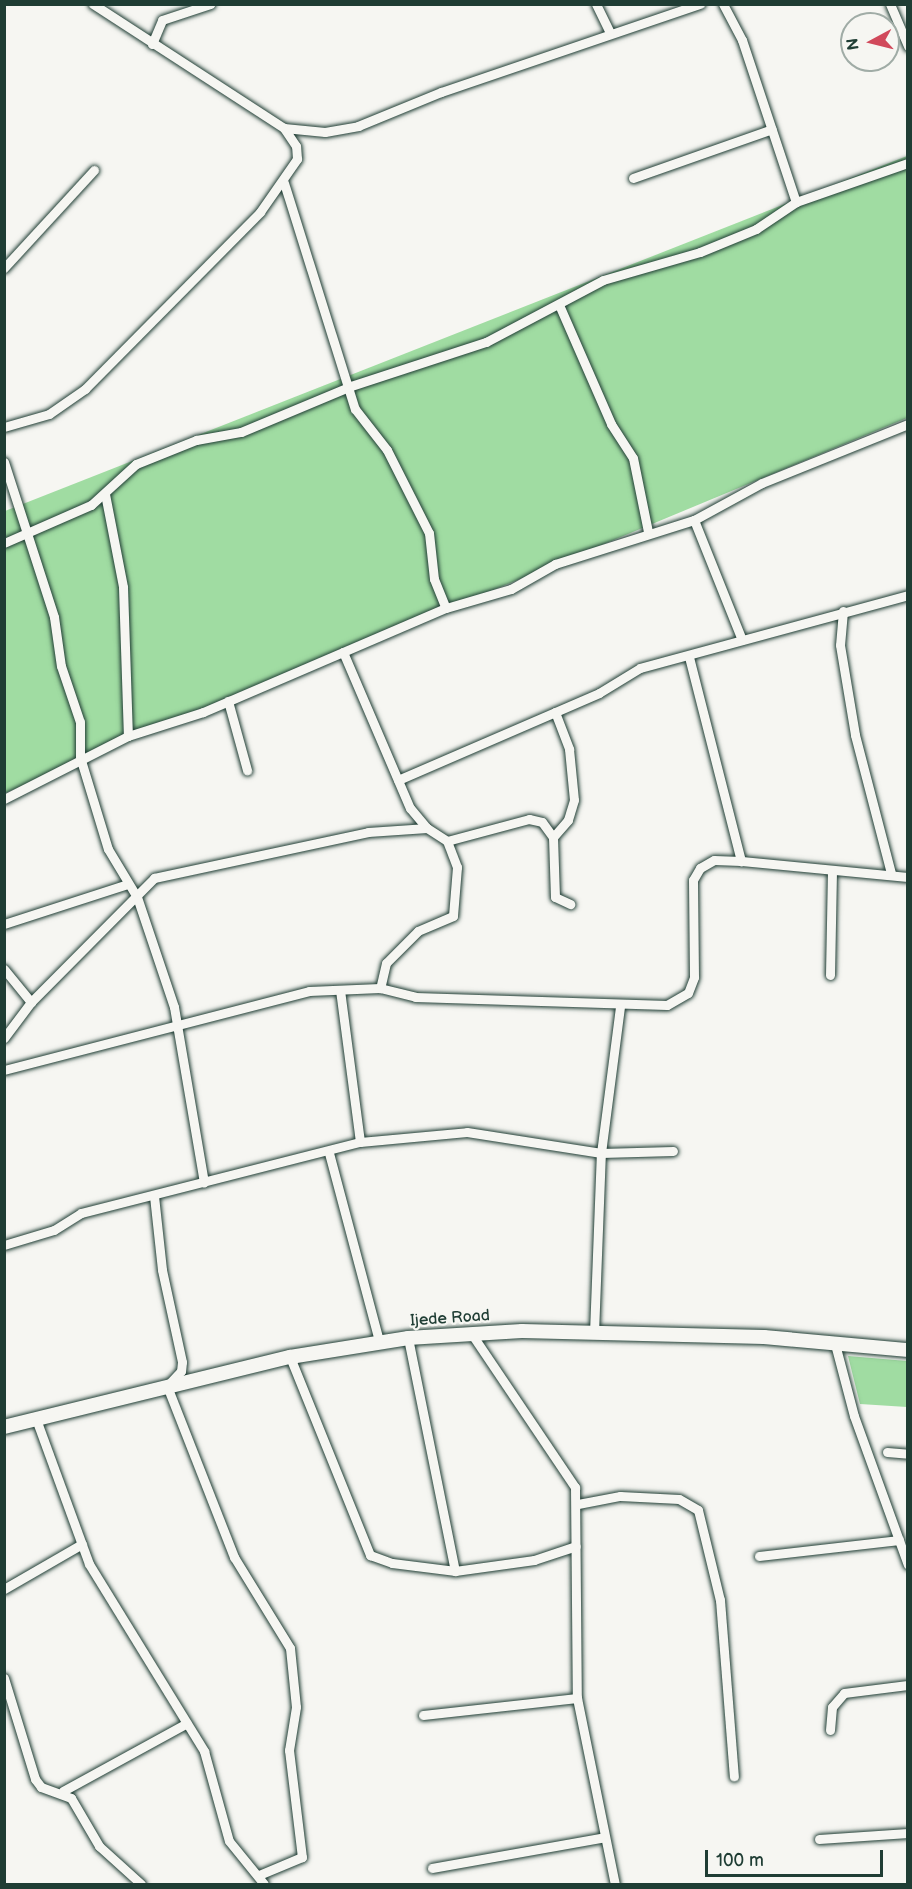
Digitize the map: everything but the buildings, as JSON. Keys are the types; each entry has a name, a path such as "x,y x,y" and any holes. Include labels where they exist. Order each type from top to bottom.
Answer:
{"main road":[{"name":"Ijede Road","path":"4,1427 290,1358 379,1341 408,1338 471,1333 594,1333 835,1344 908,1350"}],"street":[{"path":"4,427 57,410 85,389 284,183 297,159 296,146 284,128 93,4"},
{"path":"152,44 162,20 210,4"},
{"path":"596,4 610,33"},
{"path":"284,128 348,129 610,33 700,4"},
{"path":"723,4 742,40 796,202"},
{"path":"890,4 908,46"},
{"path":"633,178 772,129"},
{"path":"4,543 91,505 136,464 196,440 241,432 351,386 486,342 560,307 609,277 756,229 796,202 908,164"},
{"path":"4,268 94,170"},
{"path":"284,183 351,386 355,409 387,450 429,533 434,579 446,608"},
{"path":"560,307 611,424 633,458 648,532"},
{"path":"4,799 81,757 128,736 228,701 446,608 511,589 555,564 648,532 694,519 762,483 908,424"},
{"path":"4,462 30,533 54,617 61,666 78,712 81,757 108,849 137,897 177,1024 204,1182"},
{"path":"105,494 105,511 116,533 123,587 128,736"},
{"path":"91,505 105,511"},
{"path":"694,519 742,640"},
{"path":"398,780 555,712 626,674 843,611 908,595"},
{"path":"843,611 840,645 855,735 891,873"},
{"path":"343,652 410,808 428,828 447,841 459,880 453,916 418,931 386,963 380,988"},
{"path":"689,657 741,861"},
{"path":"228,701 247,770"},
{"path":"553,837 568,820 574,800 568,749 555,712"},
{"path":"407,828 410,808"},
{"path":"447,841 529,819 543,822 553,837 555,897 570,904"},
{"path":"4,1038 32,1002 154,878 317,841 407,828 428,828"},
{"path":"4,1070 309,991 380,988 416,997 620,1006 667,1005 688,993 694,977 693,880 700,868 714,860 832,871 891,873 908,878"},
{"path":"830,975 832,871"},
{"path":"4,924 128,884"},
{"path":"4,969 32,1002"},
{"path":"340,990 360,1142"},
{"path":"594,1333 601,1153 620,1006"},
{"path":"4,1245 54,1230 81,1213 329,1153 360,1142 467,1132 601,1153 673,1151"},
{"path":"329,1153 379,1341"},
{"path":"154,1196 162,1270 182,1362 181,1371 167,1386 234,1557 271,1609 290,1648 296,1707 288,1750 302,1857 259,1875"},
{"path":"471,1333 571,1480 578,1504 577,1698 602,1838 615,1884"},
{"path":"408,1338 455,1571"},
{"path":"835,1344 854,1416 908,1565"},
{"path":"290,1358 370,1555 392,1563 455,1571 534,1560 576,1546"},
{"path":"36,1419 82,1544 98,1580 210,1764 229,1841 259,1875 264,1884"},
{"path":"887,1452 908,1454"},
{"path":"578,1504 620,1496 679,1498 698,1510 720,1599 734,1776"},
{"path":"759,1556 899,1540"},
{"path":"4,1589 82,1544"},
{"path":"4,1678 35,1779 41,1787 63,1791 187,1723"},
{"path":"830,1730 832,1707 844,1693 908,1685"},
{"path":"423,1715 577,1698"},
{"path":"63,1791 99,1846 141,1884"},
{"path":"819,1839 908,1833"},
{"path":"432,1868 602,1838"}],"green space":[{"path":"907,156 907,418 5,793 5,511"},
{"path":"848,1356 907,1361 907,1407 860,1404"}]}
